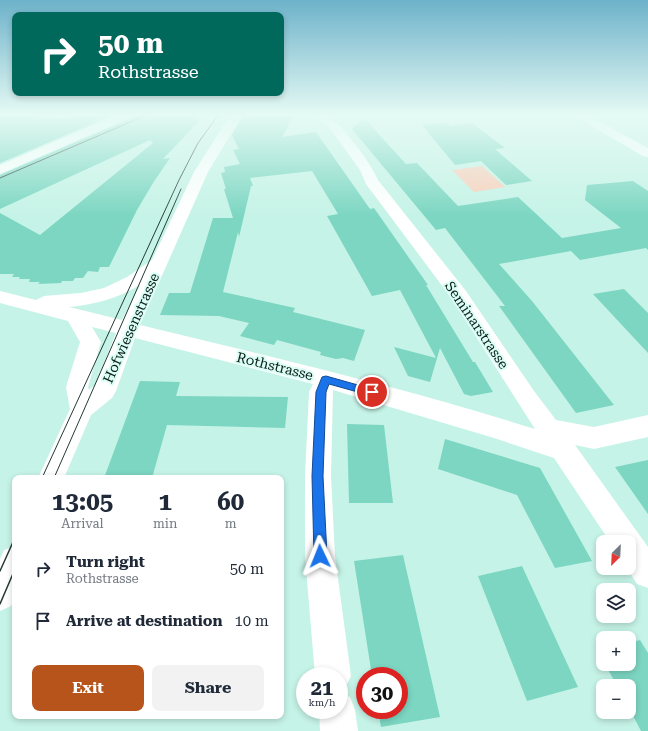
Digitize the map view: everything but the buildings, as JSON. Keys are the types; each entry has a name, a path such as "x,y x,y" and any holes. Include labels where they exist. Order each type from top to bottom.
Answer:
{"street":[{"path":"0,170 49,148"},
{"name":"Hofwiesenstrasse","path":"52,475 82,409 104,391 128,330 201,172 216,148"},
{"name":"Seminarstrasse","path":"349,148 367,170 371,181 459,296 548,429 622,535"},
{"path":"639,148 648,153"},
{"name":"Hofwiesenstrasse","path":"118,289 161,261"},
{"name":"Rothstrasse","path":"30,304 86,299 104,295 118,289"},
{"name":"Rothstrasse","path":"0,297 326,379 494,427 564,450"},
{"name":"Hofwiesenstrasse","path":"75,316 91,342 77,387 82,409"},
{"path":"326,379 321,392 318,476 320,556 332,667"},
{"path":"548,429 594,438 648,426"},
{"path":"636,555 648,573"},
{"path":"0,595 12,568"},
{"path":"338,719 339,731"}],"shaded area":[{"path":"482,166 505,187 474,192 452,170"}],"tram line":[{"path":"0,178 70,148"},
{"path":"43,475 179,180 195,148"},
{"path":"55,475 181,189"},
{"path":"0,571 12,544"},
{"path":"0,604 12,576"}],"route":[{"path":"320,556 318,476 321,392 326,379 372,392"}]}
